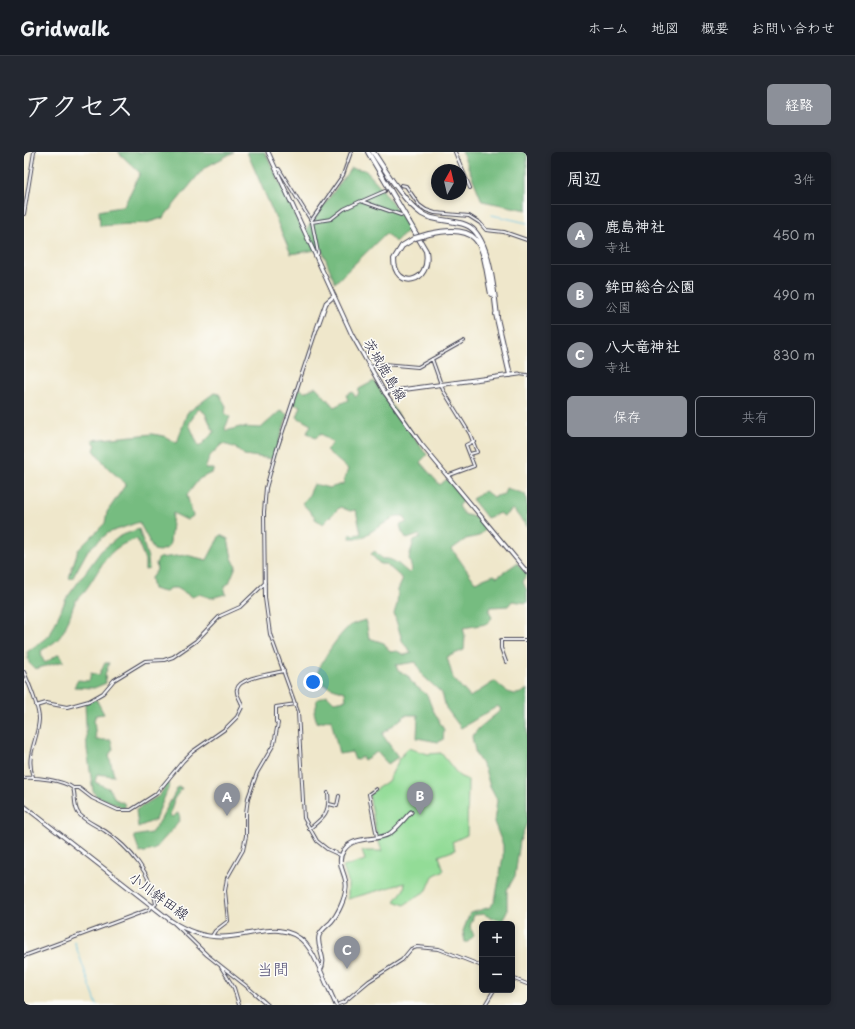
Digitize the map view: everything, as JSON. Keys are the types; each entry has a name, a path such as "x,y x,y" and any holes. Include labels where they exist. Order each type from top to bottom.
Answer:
{"highway":[{"path":"368,152 382,172 426,251 427,262 424,272 417,278 404,278 397,273 394,259 402,246 415,238 429,234 458,231 468,233 476,238 484,258 510,375"},
{"path":"373,152 408,200 418,211 432,218 467,225 475,230 487,258 497,316"}],"main road":[{"name":"茨城鹿島線","path":"268,152 334,296 369,367 385,393 411,431 527,572"},
{"path":"317,328 327,302 334,296"},
{"path":"385,393 393,390 519,374"},
{"name":"小川鉾田線","path":"24,806 175,923 194,932 212,936 227,936 272,930 287,932 305,943 336,1005"},
{"path":"320,971 323,967 323,958 319,942 320,934 336,915 346,888 340,864 340,855 350,844 391,832 411,812"}],"street":[{"path":"24,214 34,152"},
{"path":"312,221 343,175 351,152"},
{"path":"455,152 470,188"},
{"path":"276,169 279,170 312,221 318,253 316,257"},
{"path":"401,185 406,186 419,205 426,210 435,213 469,216 476,220 486,230 504,232 527,240"},
{"path":"24,187 27,191"},
{"path":"312,221 331,219 344,209 385,191"},
{"path":"361,201 401,215"},
{"path":"317,328 274,458 266,488 264,509 265,583 268,626 296,704 299,719 303,811 309,829 323,846 340,855"},
{"path":"369,367 384,364 418,367 464,341"},
{"path":"432,359 441,384 474,441 477,452 470,454"},
{"path":"519,374 527,375"},
{"path":"448,476 451,473 473,467 474,463 466,444 474,441"},
{"path":"36,706 46,703 67,707 89,701 103,693 114,680 132,671 145,661 164,660 173,657 196,641 220,616 240,607 265,583"},
{"path":"506,662 501,648 502,640 527,640"},
{"path":"24,778 33,777 66,784 73,788 78,788 92,798 118,810 131,810 156,794 192,752 225,729 237,717 242,707 237,693 237,688 244,680 284,671"},
{"path":"24,672 39,717 29,763 33,777"},
{"path":"212,936 217,929 228,921 225,894 227,878 241,854 246,840 246,807 254,778 271,750 276,737 278,723 276,722 276,707 296,704"},
{"path":"24,956 154,907 156,904 149,881 138,861 126,848 78,814 73,788"},
{"path":"376,789 369,794 377,837"},
{"path":"309,829 325,815 329,804 328,793"},
{"path":"329,804 336,806 339,796"},
{"path":"175,923 178,928 221,966 246,985 268,1005"},
{"path":"336,1005 344,1002 369,980 402,960 412,949 417,947 439,949 479,965"},
{"path":"221,966 234,988 239,1005"},
{"path":"515,979 527,984"},
{"path":"485,1005 492,993"}],"green space":[{"path":"118,152 234,152 204,168 163,218 146,223 100,226 99,211 124,206 140,173"},
{"path":"247,152 265,152 304,232 351,168 365,170 380,186 410,228 395,242 386,233 335,283 322,249 291,254"},
{"path":"462,152 527,152 527,210 482,201"},
{"path":"374,381 427,455 420,462 440,485 447,479 464,500 459,506 464,514 477,518 487,528 479,536 466,539 452,549 475,582 494,575 497,577 517,563 527,574 523,582 527,591 527,603 512,601 508,606 491,607 489,611 492,618 486,624 463,628 465,636 464,650 447,657 453,678 470,697 495,681 506,691 514,694 518,694 527,689 527,822 520,841 515,876 507,890 507,912 502,921 484,914 474,915 470,926 474,936 468,942 465,942 463,931 471,913 490,907 495,901 503,857 503,845 494,822 497,800 490,787 485,769 476,755 472,737 479,728 501,710 498,706 461,728 446,708 442,693 422,675 416,662 396,665 398,671 408,676 412,683 427,695 444,730 443,740 438,742 417,738 418,715 406,715 382,734 398,757 388,764 377,752 364,760 362,757 355,760 352,752 339,754 331,719 317,723 314,712 317,704 316,700 327,695 334,702 346,700 345,692 320,682 317,680 317,675 329,651 351,625 366,620 369,638 384,643 390,652 397,651 405,655 412,653 403,643 394,614 397,604 398,590 403,579 386,564 380,564 371,554 375,551 382,559 394,561 409,573 412,570 409,558 414,540 421,537 419,535 407,539 402,532 400,525 407,522 404,516 396,516 361,538 350,538 349,535 361,534 356,510 350,511 340,507 323,524 315,519 315,517 302,503 308,497 314,484 329,488 343,484 348,469 326,450 333,443 321,434 315,438 307,433 311,425 297,417 301,406 293,404 299,387 304,392 316,387 334,407 348,400 346,395 353,392 355,397 358,395 359,389"},
{"path":"214,393 219,394 226,406 225,414 230,417 225,428 226,431 240,427 261,428 280,411 288,415 273,459 244,455 234,448 222,444 210,456 205,469 213,469 213,472 199,479 187,495 193,516 187,520 173,513 170,543 168,548 159,551 154,550 139,522 108,533 88,550 72,579 69,578 78,550 105,523 107,512 126,484 108,468 94,450 96,445 92,440 152,434 164,436 177,443 187,413","holes":["198,408 205,413 214,432 199,447 189,424"]},
{"path":"506,488 525,494 527,506 527,527 513,509 504,516 500,513 487,518 472,499 485,491 493,497 504,494"},
{"path":"139,529 148,558 149,569 145,570 145,560 137,539 127,542 112,552 102,564 86,590 75,602 62,634 55,642 41,651 42,658 45,663 59,654 64,661 35,669 29,663 27,652 50,635 66,599 101,551 120,536"},
{"path":"220,535 228,539 232,558 236,566 229,583 224,587 226,594 211,598 199,594 192,597 177,588 171,588 164,592 153,589 151,578 157,570 156,563 159,558 186,555 207,560"},
{"path":"105,663 109,663 105,675 106,683 94,688 74,687 78,680 89,681 91,673 99,675"},
{"path":"96,699 104,714 96,715 94,720 96,740 111,740 113,749 109,755 114,776 97,774 95,782 110,789 115,799 124,803 125,808 96,796 93,791 87,749 85,703"},
{"path":"408,748 428,754 441,753 459,776 468,780 467,835 452,842 455,850 439,856 444,870 433,876 427,890 404,905 395,901 404,889 405,883 348,899 348,882 343,867 365,860 362,851 382,851 377,837 369,794 388,781 400,758"},
{"path":"167,783 170,784 155,820 138,827 136,810 160,795"},
{"path":"178,787 182,788 174,799 170,815 172,817 178,813 180,818 178,823 154,850 140,853 134,836 151,833 160,821"}],"waterway":[{"path":"492,215 527,223"},
{"path":"74,941 97,1005"}],"tunnel":[{"path":"385,191 401,185"}],"place":[{"name":"鉾田総合公園","path":"420,815"},
{"name":"鹿島神社","path":"227,816"},
{"name":"八大竜神社","path":"347,969"}],"district":[{"name":"当間","path":"273,969"}]}
